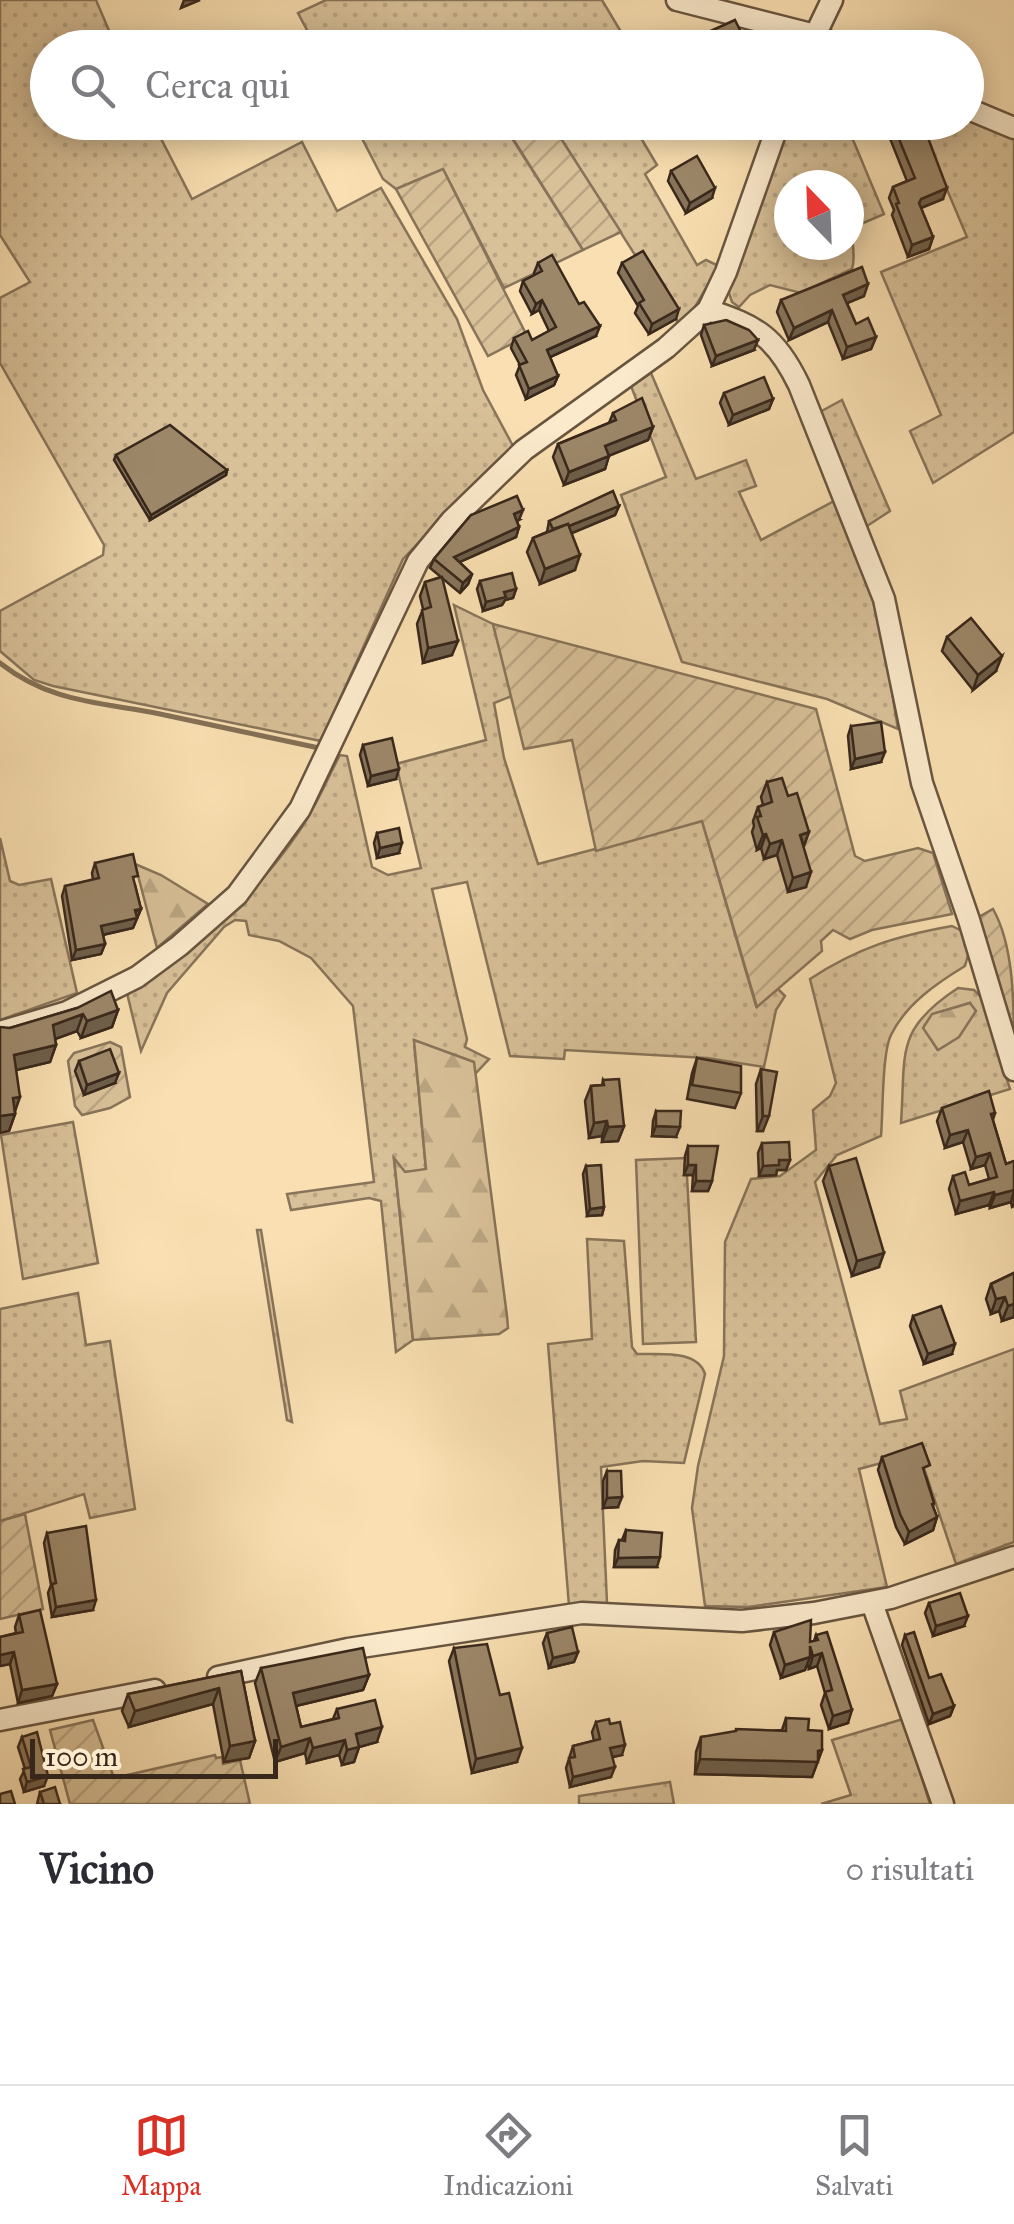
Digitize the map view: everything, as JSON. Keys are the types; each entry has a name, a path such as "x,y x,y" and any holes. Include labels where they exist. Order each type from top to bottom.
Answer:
{"street":[{"path":"677,0 776,30"},
{"path":"817,30 832,0"},
{"path":"984,116 1014,128"},
{"path":"0,1032 67,1012 137,977 237,895 300,809 418,560 451,520 524,450 666,348 708,310 726,272 773,140"},
{"path":"708,310 766,334 786,357 799,384 884,599 922,783 1014,1070"},
{"path":"206,1679 348,1649 582,1613 742,1622 872,1603 1014,1558"},
{"path":"872,1603 943,1804"},
{"path":"0,1720 168,1687"}],"green space":[{"path":"0,0 96,0 109,30 30,30 30,140 162,140 192,199 302,142 337,211 381,188 457,319 483,390 513,446 403,559 321,741 53,686 34,680 0,651 0,611 103,555 104,545 0,363 0,298 30,282 0,235"},
{"path":"326,0 602,0 620,30 307,30 298,13"},
{"path":"984,121 1014,134 1014,432 933,483 910,431 941,415 881,272 967,237 926,140 984,140"},
{"path":"363,140 513,140 583,250 504,288 443,169 396,189 383,179"},
{"path":"514,140 562,140 621,232 583,250"},
{"path":"562,140 642,140 657,165 645,174 697,265 706,260 719,266 688,319 679,324"},
{"path":"782,140 853,140 884,214 864,223 864,170 774,170 774,260 854,260 852,269 801,293 770,285 750,295 739,307 732,302 728,290"},
{"path":"443,169 527,336 488,356 396,189"},
{"path":"651,373 696,479 746,460 756,486 739,492 761,540 836,500 878,606 898,729 827,699 682,662 621,495 666,477 631,386"},
{"path":"842,400 890,511 867,526 818,413"},
{"path":"454,605 493,624 512,696 494,703 504,758 538,864 702,821 756,1006 778,989 785,996 776,1010 764,1067 707,1058 565,1050 564,1059 510,1056 467,882 432,889 467,1039 465,1047 489,1059 475,1074 473,1062 414,1041 426,1170 405,1172 394,1160 413,1340 396,1352 381,1201 369,1198 291,1210 287,1194 374,1182 353,1006 311,958 279,941 249,935 246,921 235,920 224,927 167,993 141,1051 127,993 200,940 264,877 306,821 340,755 347,756 372,867 388,875 421,868 396,764 486,740"},
{"path":"493,624 816,709 855,856 865,861 918,848 933,853 952,914 872,930 850,939 833,930 821,941 822,951 757,1007 702,821 596,851 572,740 524,749"},
{"path":"0,838 10,881 19,885 51,879 77,993 0,1020"},
{"path":"135,864 208,904 157,948"},
{"path":"993,909 1009,958 1014,1050 975,926 979,917"},
{"path":"952,926 966,933 970,948 965,966 914,1004 891,1035 884,1069 881,1136 837,1155 815,1182 880,1424 907,1419 900,1391 1014,1349 1014,1542 956,1564 919,1453 859,1469 887,1587 748,1607 705,1606 692,1508 724,1356 725,1242 751,1179 780,1176 816,1150 813,1110 830,1096 836,1083 810,979 878,945"},
{"path":"958,988 974,990 981,997 1010,1089 901,1123 907,1045 923,1017","holes":["970,1003 971,1015 937,1049 924,1028 933,1014"]},
{"path":"970,1003 976,1011 959,1037 938,1050 923,1028 932,1014"},
{"path":"414,1040 474,1062 507,1316 508,1328 499,1334 413,1340 394,1158 405,1172 426,1169"},
{"path":"110,1042 121,1047 130,1097 110,1108 82,1115 75,1106 68,1061 74,1053"},
{"path":"73,1122 98,1263 23,1279 1,1135"},
{"path":"686,1158 696,1342 643,1344 636,1160"},
{"path":"257,1230 261,1230 292,1422 287,1420"},
{"path":"587,1239 624,1241 632,1347 637,1354 686,1357 701,1366 705,1374 684,1463 643,1461 601,1467 607,1603 569,1606 548,1344 592,1339"},
{"path":"78,1293 86,1345 110,1341 135,1509 90,1518 84,1494 0,1521 0,1309"},
{"path":"25,1514 43,1609 0,1619 0,1521"},
{"path":"903,1719 930,1804 821,1804 851,1795 832,1740"},
{"path":"93,1720 114,1778 215,1755 222,1757 223,1764 240,1760 250,1804 70,1804 50,1730"},
{"path":"670,1782 674,1804 579,1804 579,1796"}],"building":[{"path":"735,20 740,30 713,30"},
{"path":"899,140 929,140 947,188 921,199 919,203 933,237 912,245 893,187 915,178"},
{"path":"697,156 715,188 690,203 671,171"},
{"path":"643,251 679,309 652,324 639,303 644,300 622,263"},
{"path":"552,255 579,304 584,302 600,326 547,350 558,376 529,389 519,365 527,362 514,338 528,331 532,340 556,327 542,300 536,304 523,281 542,271 538,263"},
{"path":"862,267 868,284 843,295 856,324 868,318 876,337 847,347 832,310 794,328 781,300"},
{"path":"726,320 749,330 758,340 716,356 704,325"},
{"path":"764,377 773,399 733,415 724,393"},
{"path":"642,398 653,427 605,446 609,456 569,472 558,444 616,420 613,413"},
{"path":"170,425 227,470 151,515 116,455"},
{"path":"613,491 619,506 553,529 549,521"},
{"path":"517,496 523,510 514,514 519,527 454,557 472,574 463,583 434,559 471,515"},
{"path":"568,524 580,555 545,569 533,538"},
{"path":"512,573 516,589 504,592 506,597 486,602 480,581"},
{"path":"442,577 458,641 428,648 422,610 431,607 425,582"},
{"path":"971,618 1002,656 978,675 947,637"},
{"path":"881,722 885,752 855,759 851,726"},
{"path":"392,738 399,769 371,776 363,745"},
{"path":"782,778 788,796 797,793 809,832 800,835 811,872 793,878 782,840 770,844 757,817 761,816 758,807 772,802 767,782"},
{"path":"399,828 402,843 380,848 377,833"},
{"path":"133,854 138,876 133,877 141,909 135,910 137,918 101,926 105,944 76,950 65,886 99,878 95,863"},
{"path":"111,991 118,1010 87,1021 83,1014 53,1025 56,1045 14,1055 20,1097 13,1098 15,1114 0,1116 0,1027 10,1028 77,1008"},
{"path":"110,1049 119,1073 87,1085 79,1061"},
{"path":"697,1058 741,1066 741,1093 692,1085"},
{"path":"761,1069 777,1072 769,1116 763,1116"},
{"path":"619,1079 624,1126 608,1127 607,1121 594,1123 591,1086"},
{"path":"989,1091 995,1113 991,1114 1006,1164 1014,1161 1014,1190 960,1201 953,1176 965,1172 969,1185 997,1177 990,1153 976,1157 968,1130 950,1135 942,1108"},
{"path":"656,1111 681,1111 680,1127 656,1126"},
{"path":"789,1142 790,1160 763,1166 762,1143"},
{"path":"688,1146 718,1146 712,1181 696,1181 696,1165 688,1165"},
{"path":"856,1158 884,1253 857,1261 829,1166"},
{"path":"601,1165 604,1207 590,1209 586,1166"},
{"path":"1014,1273 1014,1304 1008,1306 1005,1297 996,1299 991,1284"},
{"path":"941,1306 955,1344 928,1354 913,1316"},
{"path":"922,1443 930,1465 923,1468 937,1517 909,1532 882,1457"},
{"path":"607,1471 621,1471 622,1497 607,1498"},
{"path":"86,1526 96,1600 56,1607 47,1533"},
{"path":"626,1530 662,1533 660,1557 618,1558 619,1540 625,1541"},
{"path":"960,1593 968,1616 936,1626 929,1603"},
{"path":"40,1610 57,1684 22,1690 14,1652 0,1655 0,1637 23,1632 19,1615"},
{"path":"811,1620 810,1642 827,1632 852,1710 833,1716 825,1692 832,1690 822,1653 813,1656 810,1646 810,1657 785,1665 774,1632"},
{"path":"572,1627 578,1652 553,1658 547,1633"},
{"path":"914,1632 929,1678 941,1674 954,1706 933,1714 905,1635"},
{"path":"487,1644 500,1695 509,1693 522,1748 476,1759 454,1648"},
{"path":"363,1648 369,1675 293,1693 301,1727 339,1718 337,1709 375,1700 382,1727 356,1734 359,1747 347,1750 345,1740 313,1748 310,1738 281,1747 261,1668"},
{"path":"241,1671 255,1741 230,1746 219,1688 135,1711 128,1694"},
{"path":"786,1718 809,1719 808,1730 822,1731 818,1762 700,1759 701,1737 736,1729 786,1731"},
{"path":"609,1719 610,1724 620,1722 625,1745 610,1748 615,1767 573,1777 569,1758 575,1757 573,1746 600,1739 596,1722"},
{"path":"37,1732 48,1776 27,1782 23,1769 31,1767 22,1737"},
{"path":"55,1787 60,1804 44,1804 40,1792"},
{"path":"11,1791 15,1804 0,1804 0,1794"}],"waterway":[{"path":"0,663 57,694 319,748"}]}
